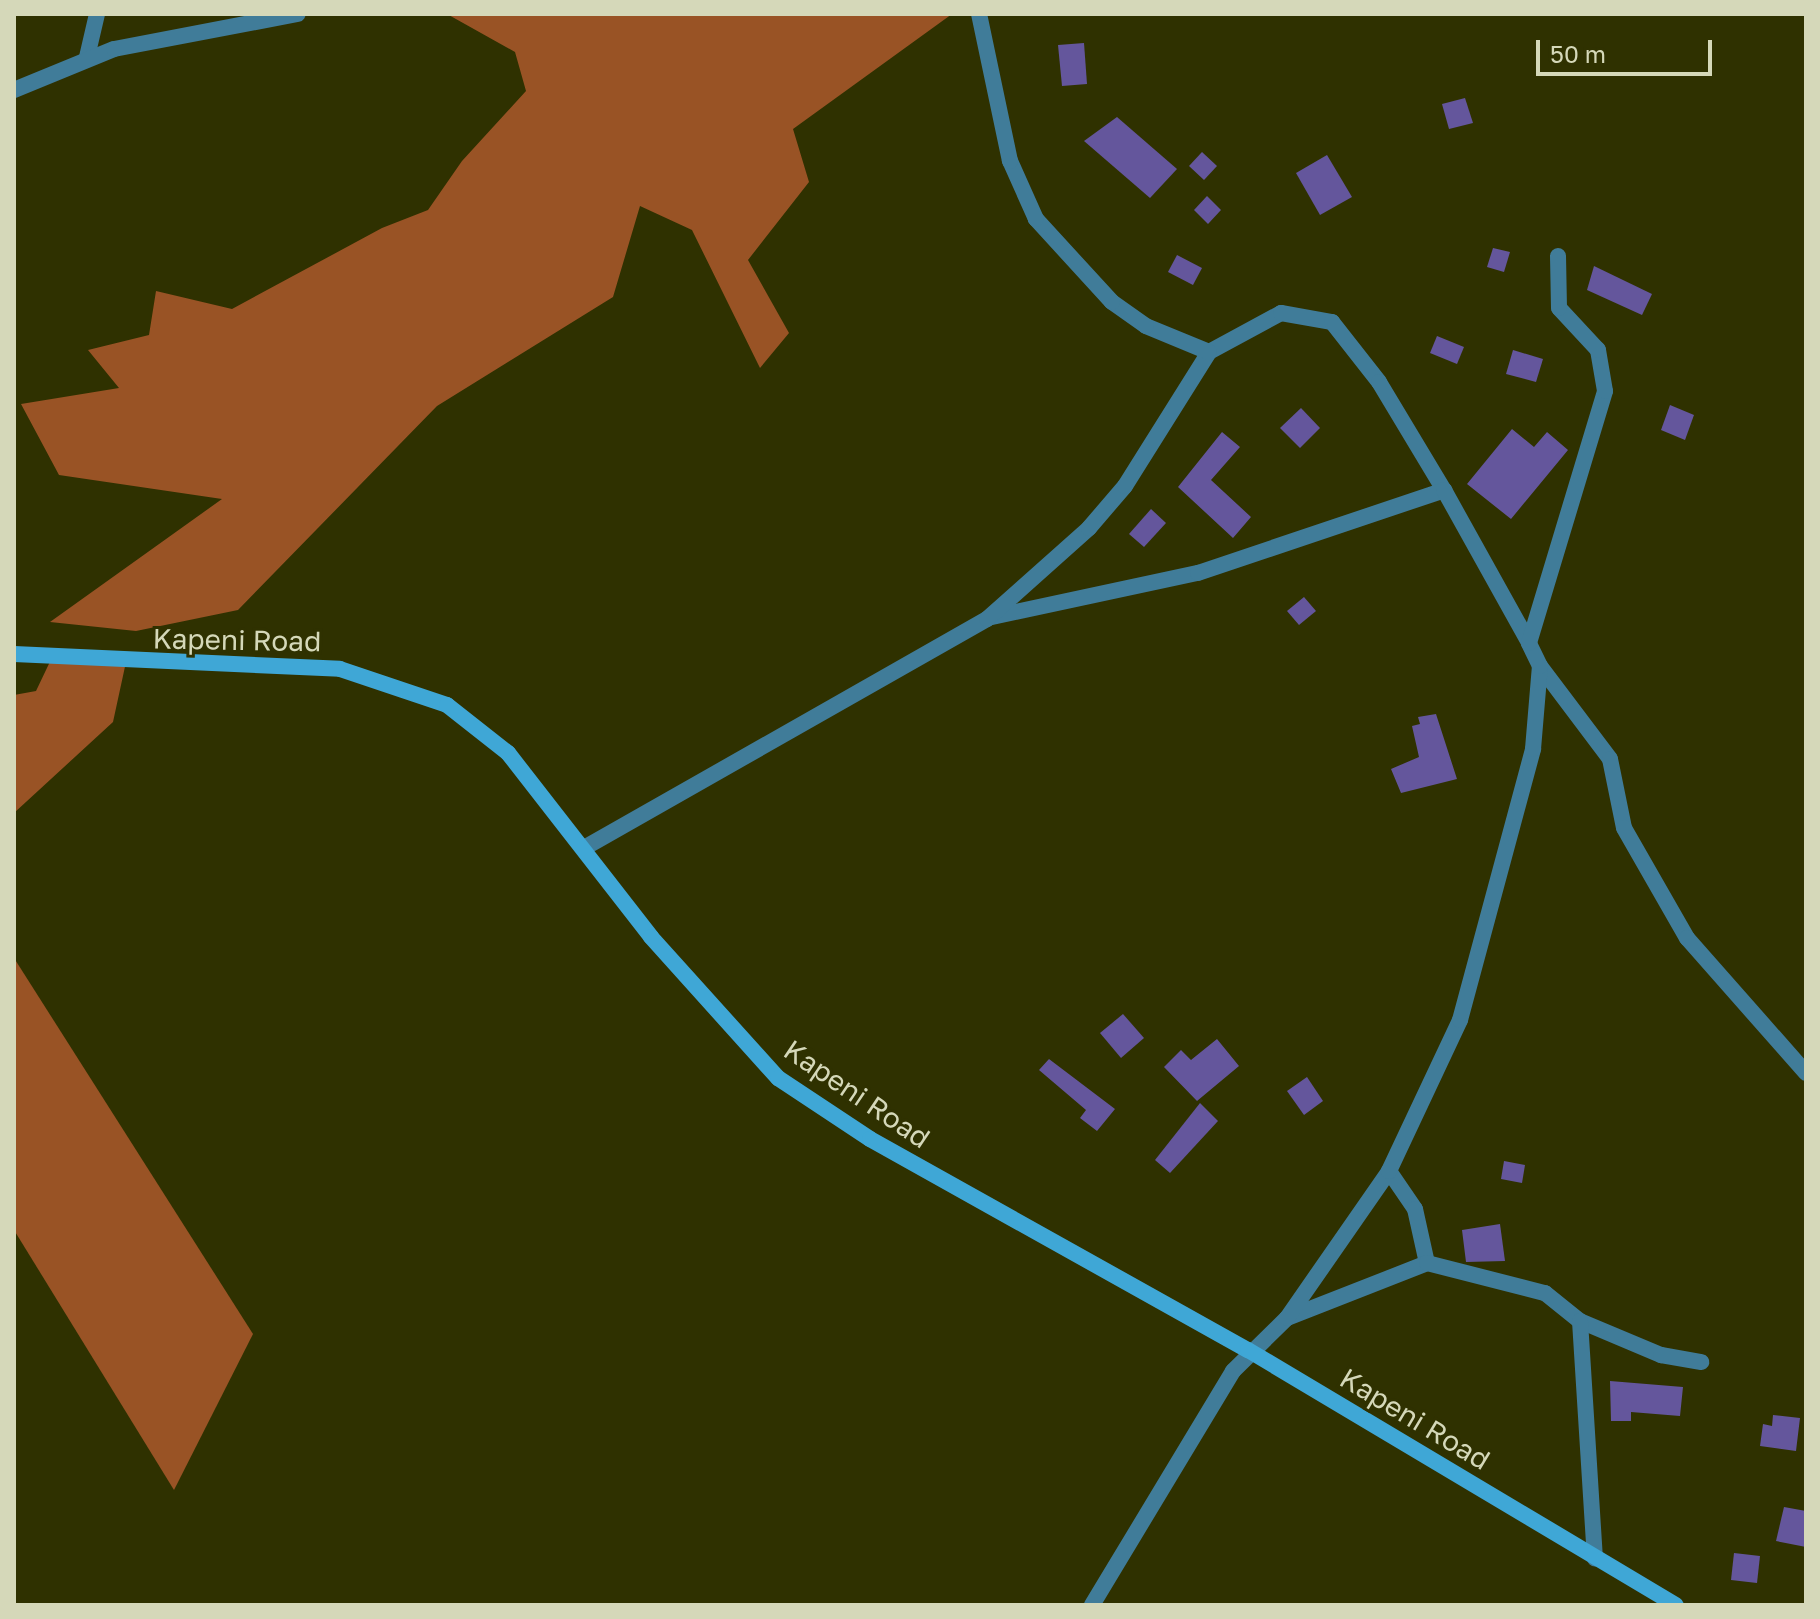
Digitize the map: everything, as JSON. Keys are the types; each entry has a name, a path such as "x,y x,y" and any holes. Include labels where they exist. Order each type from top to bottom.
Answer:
{"main road":[{"name":"Kapeni Road","path":"14,654 148,664 291,663 392,682 447,705 491,736 721,1021 778,1078 870,1139 1248,1350 1676,1605"}],"street":[{"path":"87,57 97,14"},
{"path":"14,90 87,57 298,14"},
{"path":"979,14 1010,161 1036,219 1112,302 1146,326 1209,352"},
{"path":"1529,643 1605,391 1598,350 1559,308 1558,256"},
{"path":"584,848 987,619 1089,528 1125,486 1209,352 1281,313 1332,322 1379,382 1444,490 1540,666 1610,759 1624,828 1687,938 1806,1073"},
{"path":"987,619 1198,573 1444,490"},
{"path":"1092,1605 1248,1350 1287,1318 1389,1171 1460,1020 1533,749 1540,666"},
{"path":"1389,1171 1415,1209 1427,1263"},
{"path":"1287,1318 1427,1263 1545,1293 1580,1321 1661,1355 1701,1362"},
{"path":"1580,1321 1595,1559"}],"shaded area":[{"path":"447,14 952,14 793,129 809,182 748,260 789,333 760,368 692,230 640,206 613,297 437,406 238,610 136,631 50,622 222,499 59,475 21,404 119,388 88,350 149,335 156,291 232,309 382,228 428,210 462,161 526,91 515,52"},
{"path":"56,649 126,662 113,722 14,813 14,695 36,691"},
{"path":"14,958 253,1334 174,1490 14,1230"}],"building":[{"path":"1084,43 1087,84 1062,86 1058,45"},
{"path":"1465,98 1473,123 1449,129 1442,104"},
{"path":"1117,117 1177,169 1150,198 1084,141"},
{"path":"1202,152 1217,166 1204,180 1189,166"},
{"path":"1327,155 1352,197 1320,215 1296,173"},
{"path":"1207,196 1221,210 1208,224 1194,210"},
{"path":"1493,248 1510,252 1504,272 1487,267"},
{"path":"1177,255 1202,268 1193,285 1168,272"},
{"path":"1594,266 1652,294 1642,315 1587,290"},
{"path":"1437,336 1464,347 1457,364 1430,353"},
{"path":"1513,350 1543,359 1536,382 1506,374"},
{"path":"1670,405 1694,415 1685,440 1661,430"},
{"path":"1301,408 1320,428 1300,448 1280,428"},
{"path":"1512,429 1534,447 1547,432 1568,450 1511,519 1467,484"},
{"path":"1222,432 1240,447 1211,480 1251,517 1233,538 1178,487"},
{"path":"1151,509 1166,523 1144,547 1129,534"},
{"path":"1304,597 1316,611 1299,625 1287,611"},
{"path":"1436,714 1457,779 1401,793 1391,769 1419,757 1412,726 1420,724 1418,717"},
{"path":"1123,1014 1144,1038 1121,1058 1100,1033"},
{"path":"1217,1039 1239,1066 1197,1101 1164,1067 1181,1050 1191,1060"},
{"path":"1049,1059 1115,1109 1097,1131 1080,1118 1086,1110 1039,1070"},
{"path":"1307,1077 1323,1101 1304,1115 1287,1091"},
{"path":"1200,1103 1218,1121 1170,1173 1155,1160"},
{"path":"1504,1161 1525,1165 1522,1183 1501,1179"},
{"path":"1500,1224 1505,1261 1466,1262 1462,1230"},
{"path":"1610,1381 1683,1387 1680,1416 1631,1412 1631,1421 1611,1421"},
{"path":"1773,1415 1800,1418 1796,1451 1760,1446 1763,1424 1772,1426"},
{"path":"1784,1507 1806,1511 1806,1547 1776,1541"},
{"path":"1734,1553 1760,1556 1757,1583 1731,1580"}]}
